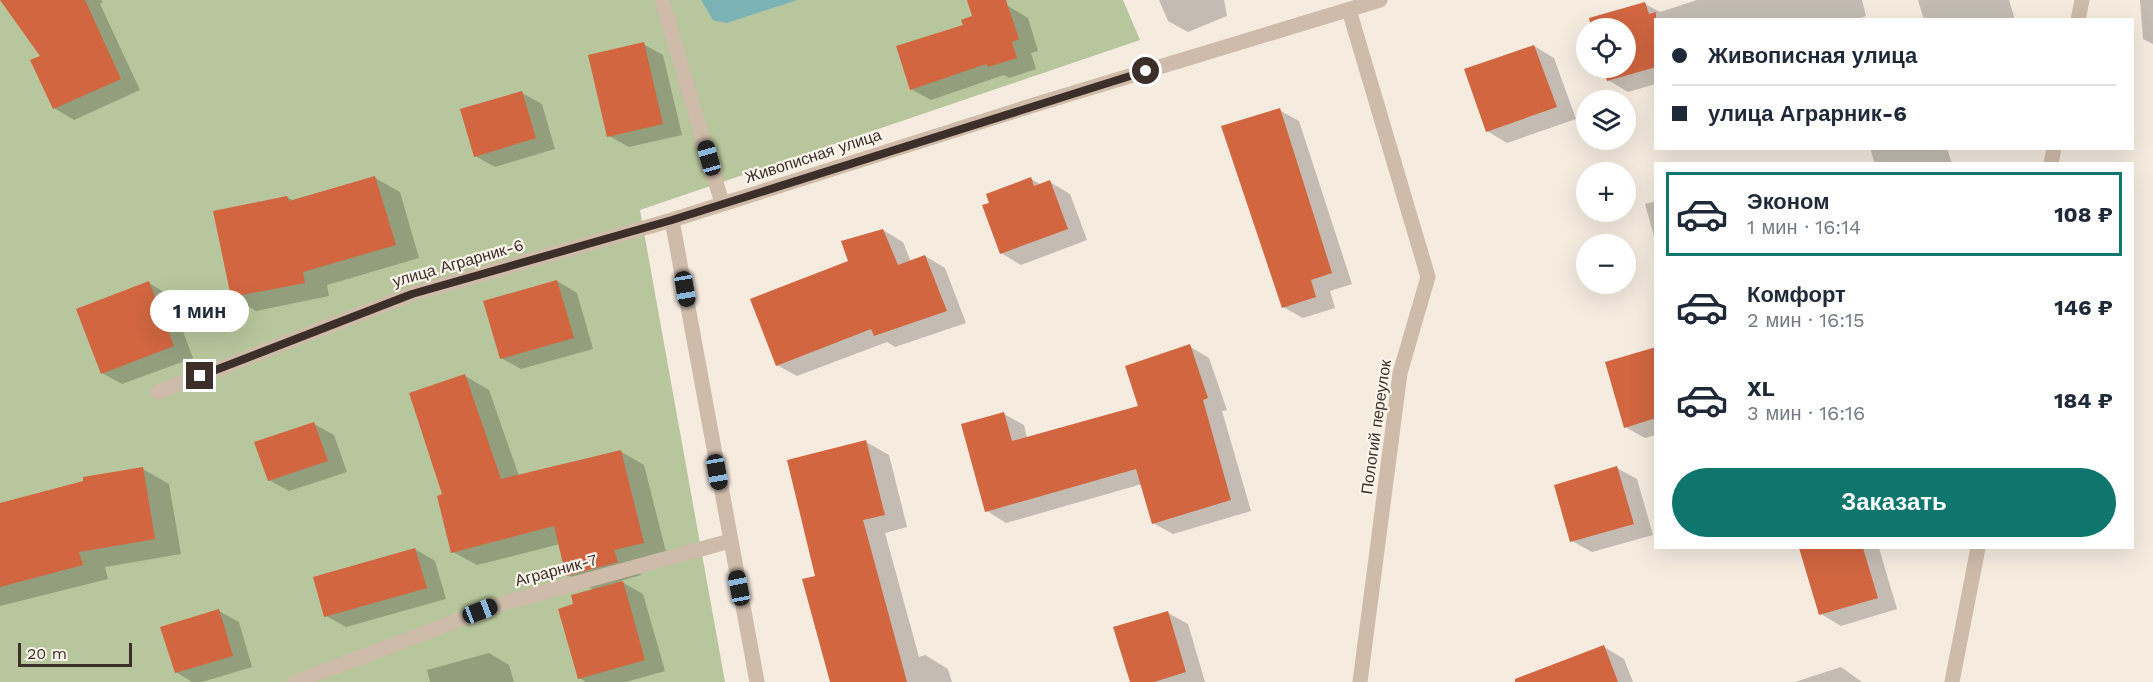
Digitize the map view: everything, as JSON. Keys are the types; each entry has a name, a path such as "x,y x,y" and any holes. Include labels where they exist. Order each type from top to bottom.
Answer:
{"street":[{"path":"662,0 722,203"},
{"name":"Живописная улица","path":"672,220 1380,0"},
{"path":"2078,18 2082,0"},
{"name":"Пологий переулок","path":"1349,10 1428,277 1400,373 1360,682"},
{"path":"672,220 757,682"},
{"name":"улица Аграрник-6","path":"158,392 412,294 672,220"},
{"name":"Аграрник-7","path":"295,682 501,604 730,541"},
{"path":"1952,682 1978,549"}],"green space":[{"path":"0,0 1123,0 1140,40 640,210 725,682 0,682"}],"water":[{"path":"701,0 797,0 727,23 713,20"}],"building":[{"path":"0,0 85,0 121,79 53,109 30,60 40,56"},
{"path":"967,0 1006,0 1019,39 1012,42 1017,58 988,67 986,64 910,90 896,46 963,25 961,20 972,16"},
{"path":"1645,2 1649,14 1656,12 1654,68 1636,73 1636,18 1589,18"},
{"path":"644,42 663,124 607,137 588,55"},
{"path":"1534,45 1557,107 1486,132 1464,69"},
{"path":"522,91 536,138 474,157 460,109"},
{"path":"1280,108 1332,273 1311,280 1316,297 1282,308 1221,126"},
{"path":"375,176 396,245 303,272 305,283 231,297 213,211 287,196 289,201"},
{"path":"1031,177 1034,186 1050,180 1068,229 1000,254 982,205 989,203 986,194"},
{"path":"883,229 898,265 925,255 947,311 874,336 871,329 776,366 750,299 848,261 841,241"},
{"path":"557,280 574,338 500,359 483,301"},
{"path":"149,281 174,346 101,374 76,309"},
{"path":"1190,344 1208,398 1203,400 1231,500 1152,524 1136,469 985,512 961,424 1004,412 1012,441 1138,406 1125,366"},
{"path":"1654,348 1654,419 1624,428 1605,362"},
{"path":"465,374 501,479 621,450 644,543 614,550 618,562 566,576 554,526 451,553 437,496 442,494 409,393"},
{"path":"314,422 328,461 268,481 254,442"},
{"path":"866,440 885,515 863,520 907,682 830,682 802,579 815,576 787,460"},
{"path":"1617,466 1634,524 1570,542 1554,485"},
{"path":"143,467 155,539 79,552 83,565 0,587 0,503 83,481 83,477"},
{"path":"415,548 427,588 324,617 313,577"},
{"path":"1799,549 1863,549 1878,598 1819,615"},
{"path":"623,581 645,660 578,679 558,609 573,604 571,595"},
{"path":"219,609 233,656 175,673 160,627"},
{"path":"1168,611 1186,672 1154,682 1130,682 1113,627"},
{"path":"1604,645 1618,682 1515,682 1515,679"}],"route":[{"path":"200,376 412,294 672,220 1146,71"}]}
